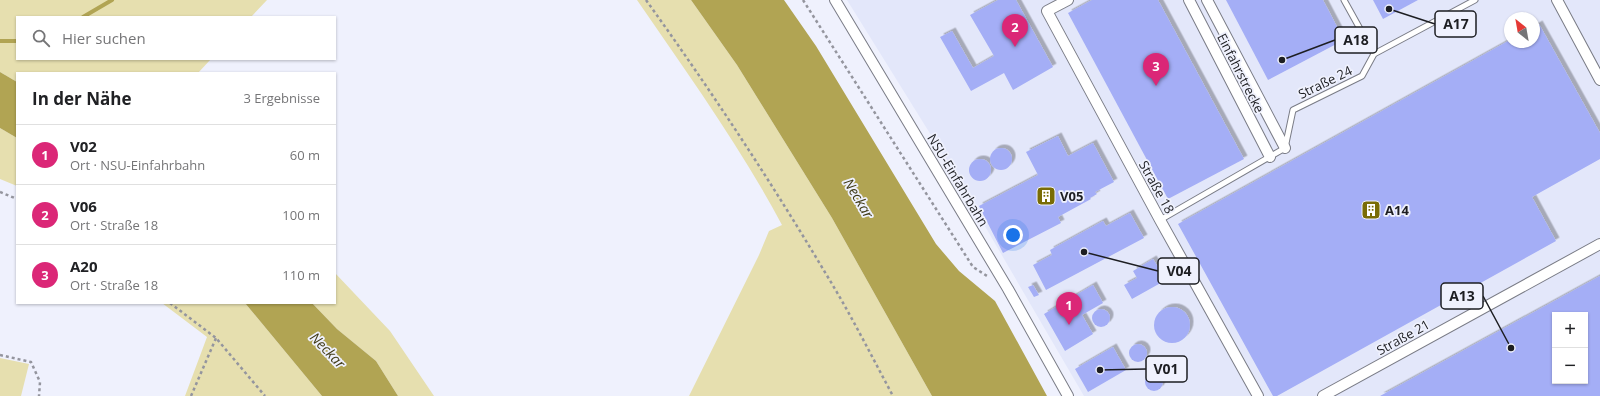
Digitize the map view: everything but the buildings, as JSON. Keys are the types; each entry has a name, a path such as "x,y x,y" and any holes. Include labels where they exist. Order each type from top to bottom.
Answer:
{"street":[{"name":"NSU-Einfahrbahn","path":"835,0 1004,283 1068,396"},
{"name":"Straße 18","path":"1068,0 1047,11 1160,220 1258,396"},
{"name":"Einfahrstrecke","path":"1189,0 1270,157"},
{"name":"Einfahrstrecke","path":"1207,0 1285,148"},
{"path":"1557,0 1600,80"},
{"name":"Straße 21","path":"1323,396 1600,244"}],"lane":[{"path":"1344,0 1374,54 1475,0"},
{"name":"Straße 24","path":"1285,148 1293,110 1362,76 1374,54"},
{"path":"1160,220 1285,148"}],"path":[{"path":"646,0 727,116 770,182 827,275 893,396"},
{"path":"803,0 973,267 990,278"},
{"path":"0,192 16,199"},
{"path":"171,304 216,338 265,396"},
{"path":"191,396 216,338"},
{"path":"0,355 31,362 40,382 39,396"}],"shaded area":[{"path":"0,0 267,0 252,16 16,16 16,60 210,60 199,72 16,72 16,81 0,72"},
{"path":"637,0 691,0 737,65 832,218 932,396 689,396 759,255 769,231 782,225 731,138"},
{"path":"847,0 1600,0 1600,396 1084,396 944,156"},
{"path":"0,128 16,137 16,186 0,179"},
{"path":"336,274 390,331 434,396 398,396 376,361 337,329 313,304 336,304"},
{"path":"163,304 246,304 322,396 185,396 207,337"},
{"path":"0,358 29,364 21,396 0,396"}],"water":[{"name":"Neckar","path":"691,0 784,0 816,46 936,244 959,271 995,301 1047,396 932,396 832,218 737,65"},
{"path":"0,72 16,81 16,137 0,128"},
{"name":"Neckar","path":"246,304 313,304 337,329 376,361 398,396 322,396"}],"waterway":[{"path":"85,16 112,0"},
{"path":"0,41 16,41"}],"place":[{"name":"A17","path":"1389,9"},
{"name":"V06","path":"1015,47"},
{"name":"A18","path":"1282,60"},
{"name":"A20","path":"1156,86"},
{"name":"V05","path":"1046,196"},
{"name":"A14","path":"1371,210"},
{"name":"V04","path":"1084,252"},
{"name":"V02","path":"1069,325"},
{"name":"A13","path":"1511,348"},
{"name":"V01","path":"1100,370"}]}
